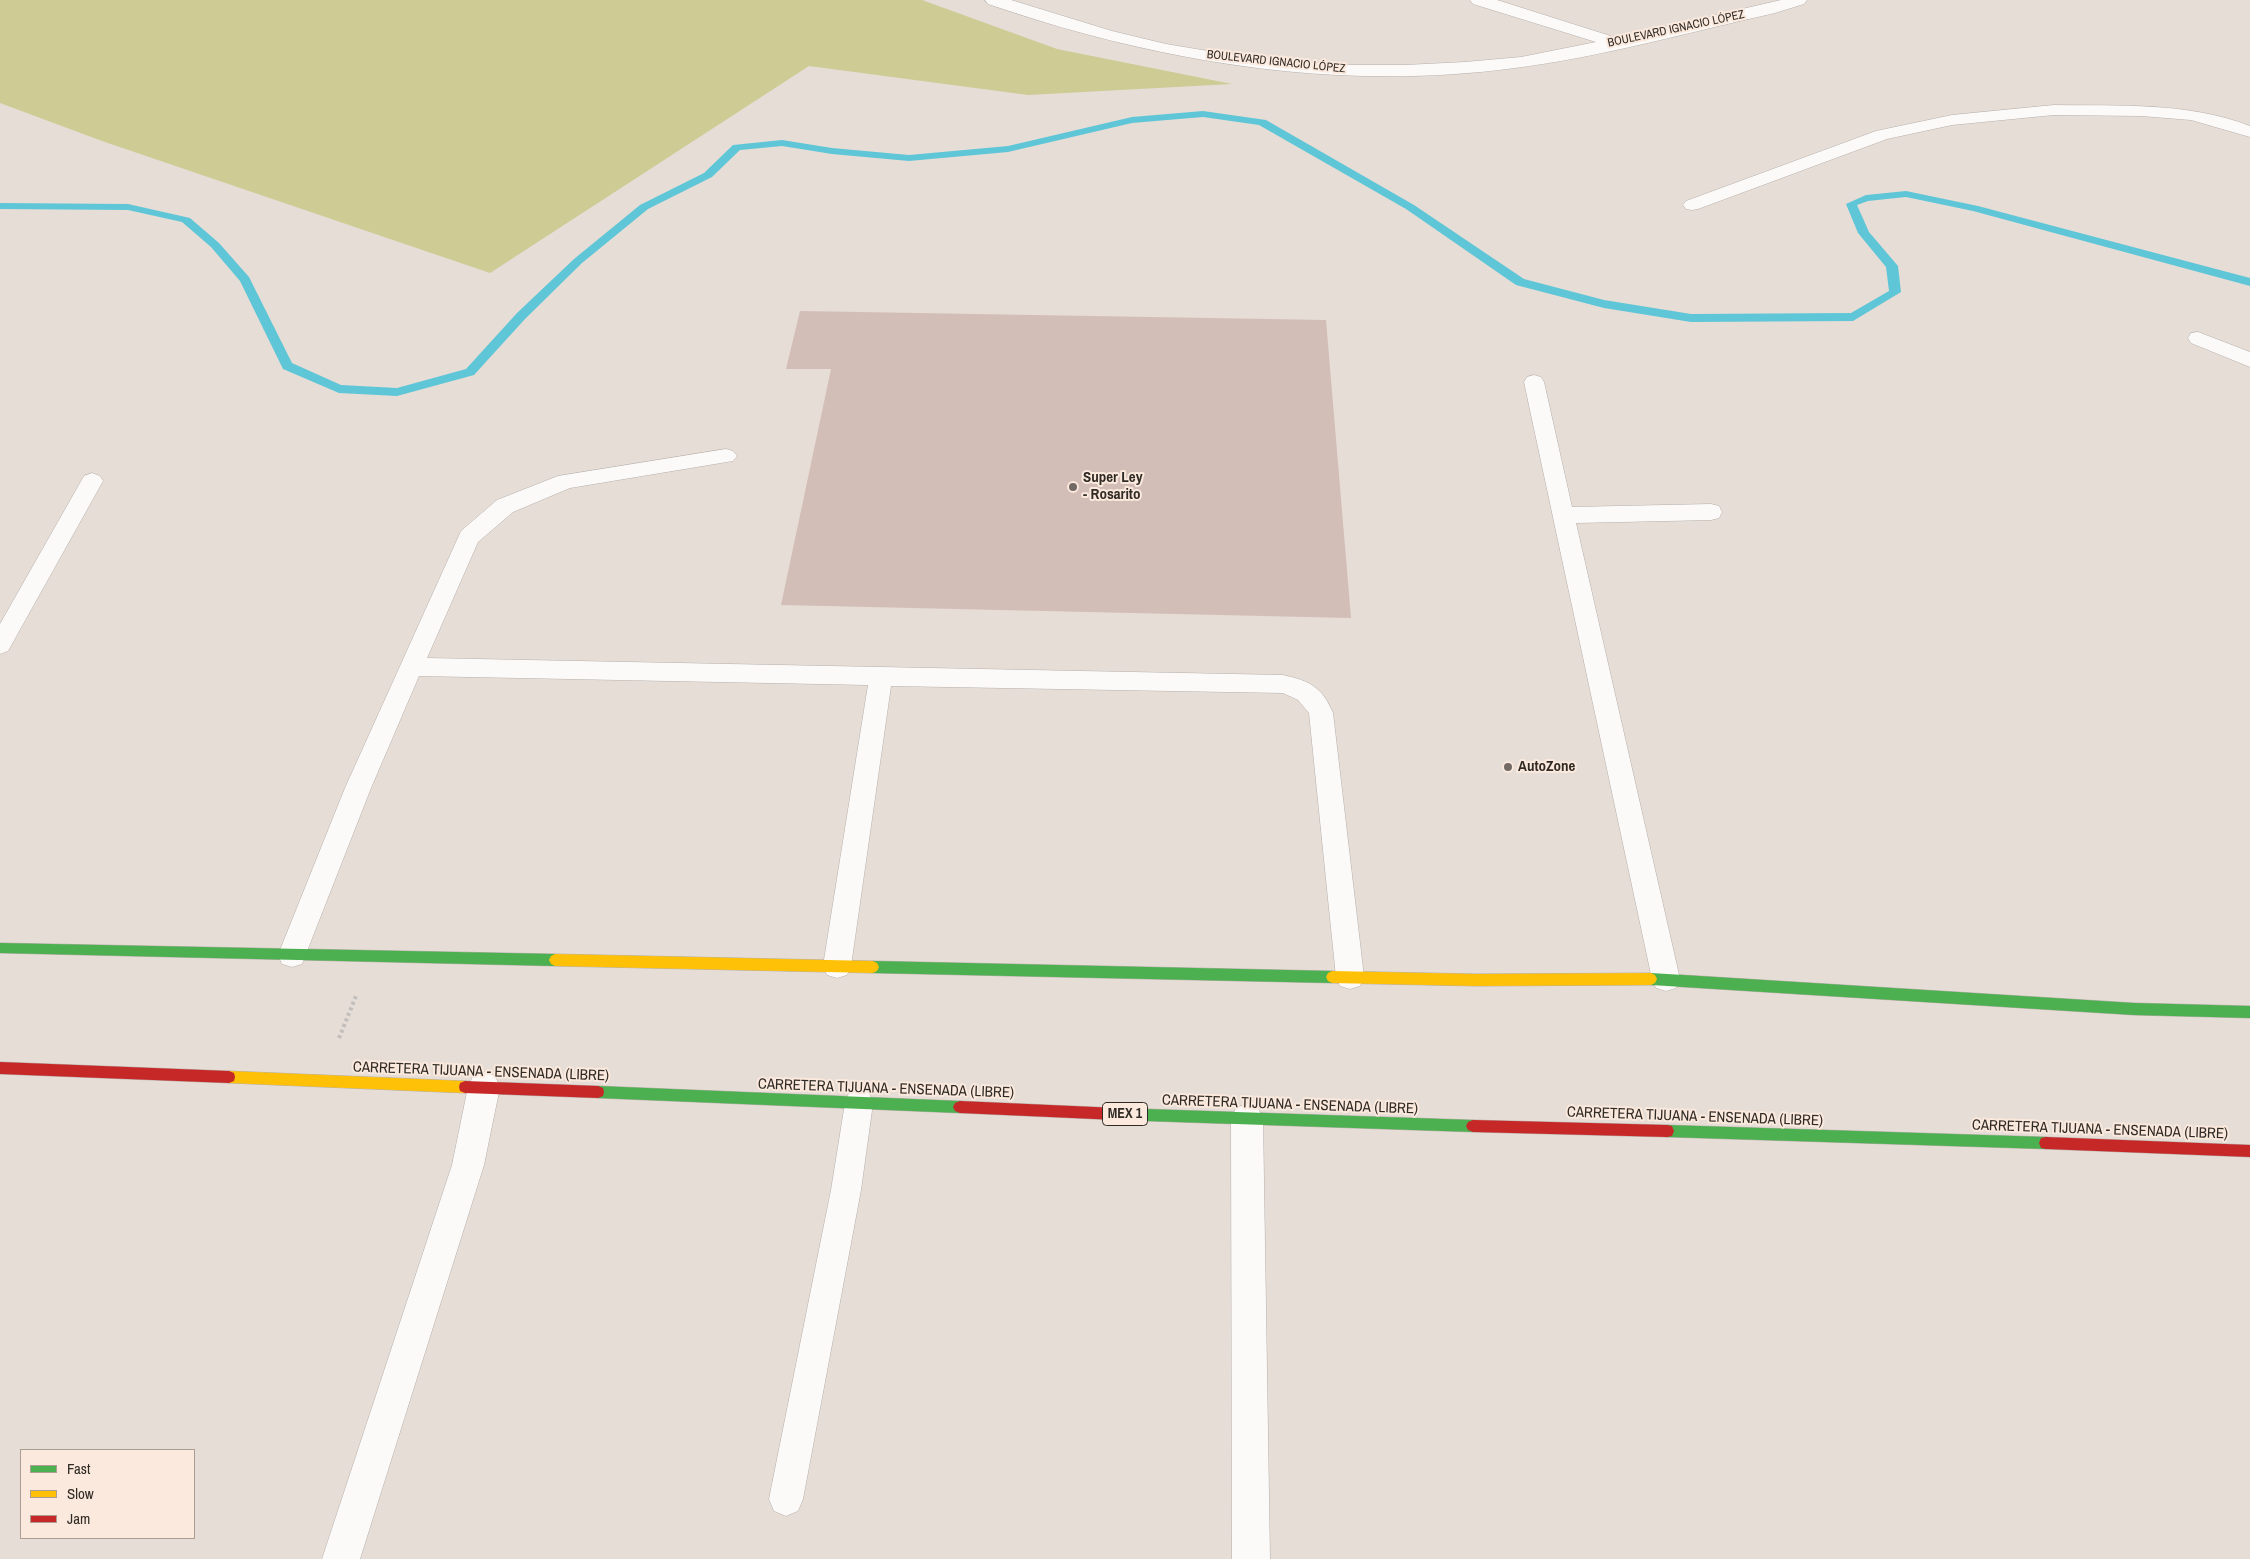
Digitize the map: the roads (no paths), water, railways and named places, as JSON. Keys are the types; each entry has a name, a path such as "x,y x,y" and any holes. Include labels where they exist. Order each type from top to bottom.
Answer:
{"highway":[{"path":"0,948 1476,980 1666,979 2134,1009 2250,1012"},
{"name":"CARRETERA TIJUANA - ENSENADA (LIBRE)","path":"0,1068 1246,1120 2063,1143 2250,1151"}],"street":[{"path":"1479,0 1614,42"},
{"name":"BOULEVARD IGNACIO LÓPEZ","path":"1007,2 1068,25 1143,43 1217,57 1322,69 1420,71 1519,62 1775,8 1798,0"},
{"path":"341,1559 468,1165 484,1087"},
{"path":"1246,1120 1251,1559"}],"lane":[{"path":"1692,205 1882,135 1952,120 2054,110 2141,111 2191,115 2232,125 2250,132"},
{"path":"2198,338 2250,360"},
{"path":"1534,382 1666,979"},
{"path":"292,955 358,788 469,537 505,506 566,481 726,456"},
{"path":"0,645 92,481"},
{"path":"1564,515 1711,512"},
{"path":"411,667 1283,684 1296,686 1308,692 1317,702 1321,713 1350,977"},
{"path":"837,966 881,676"},
{"path":"786,1499 846,1190 859,1103"}],"waterway":[{"path":"0,206 128,207 186,220 215,245 245,280 287,366 339,389 397,392 470,372 521,316 578,261 644,207 708,175 737,147 782,143 832,151 909,158 1008,149 1132,120 1203,114 1262,122 1410,207 1520,282 1604,304 1691,318 1853,317 1895,292 1892,266 1864,233 1851,204 1866,198 1906,194 1974,208 2250,282"}],"place":[{"name":"Super Ley - Rosarito","path":"1073,487"},
{"name":"AutoZone","path":"1508,767"}]}
